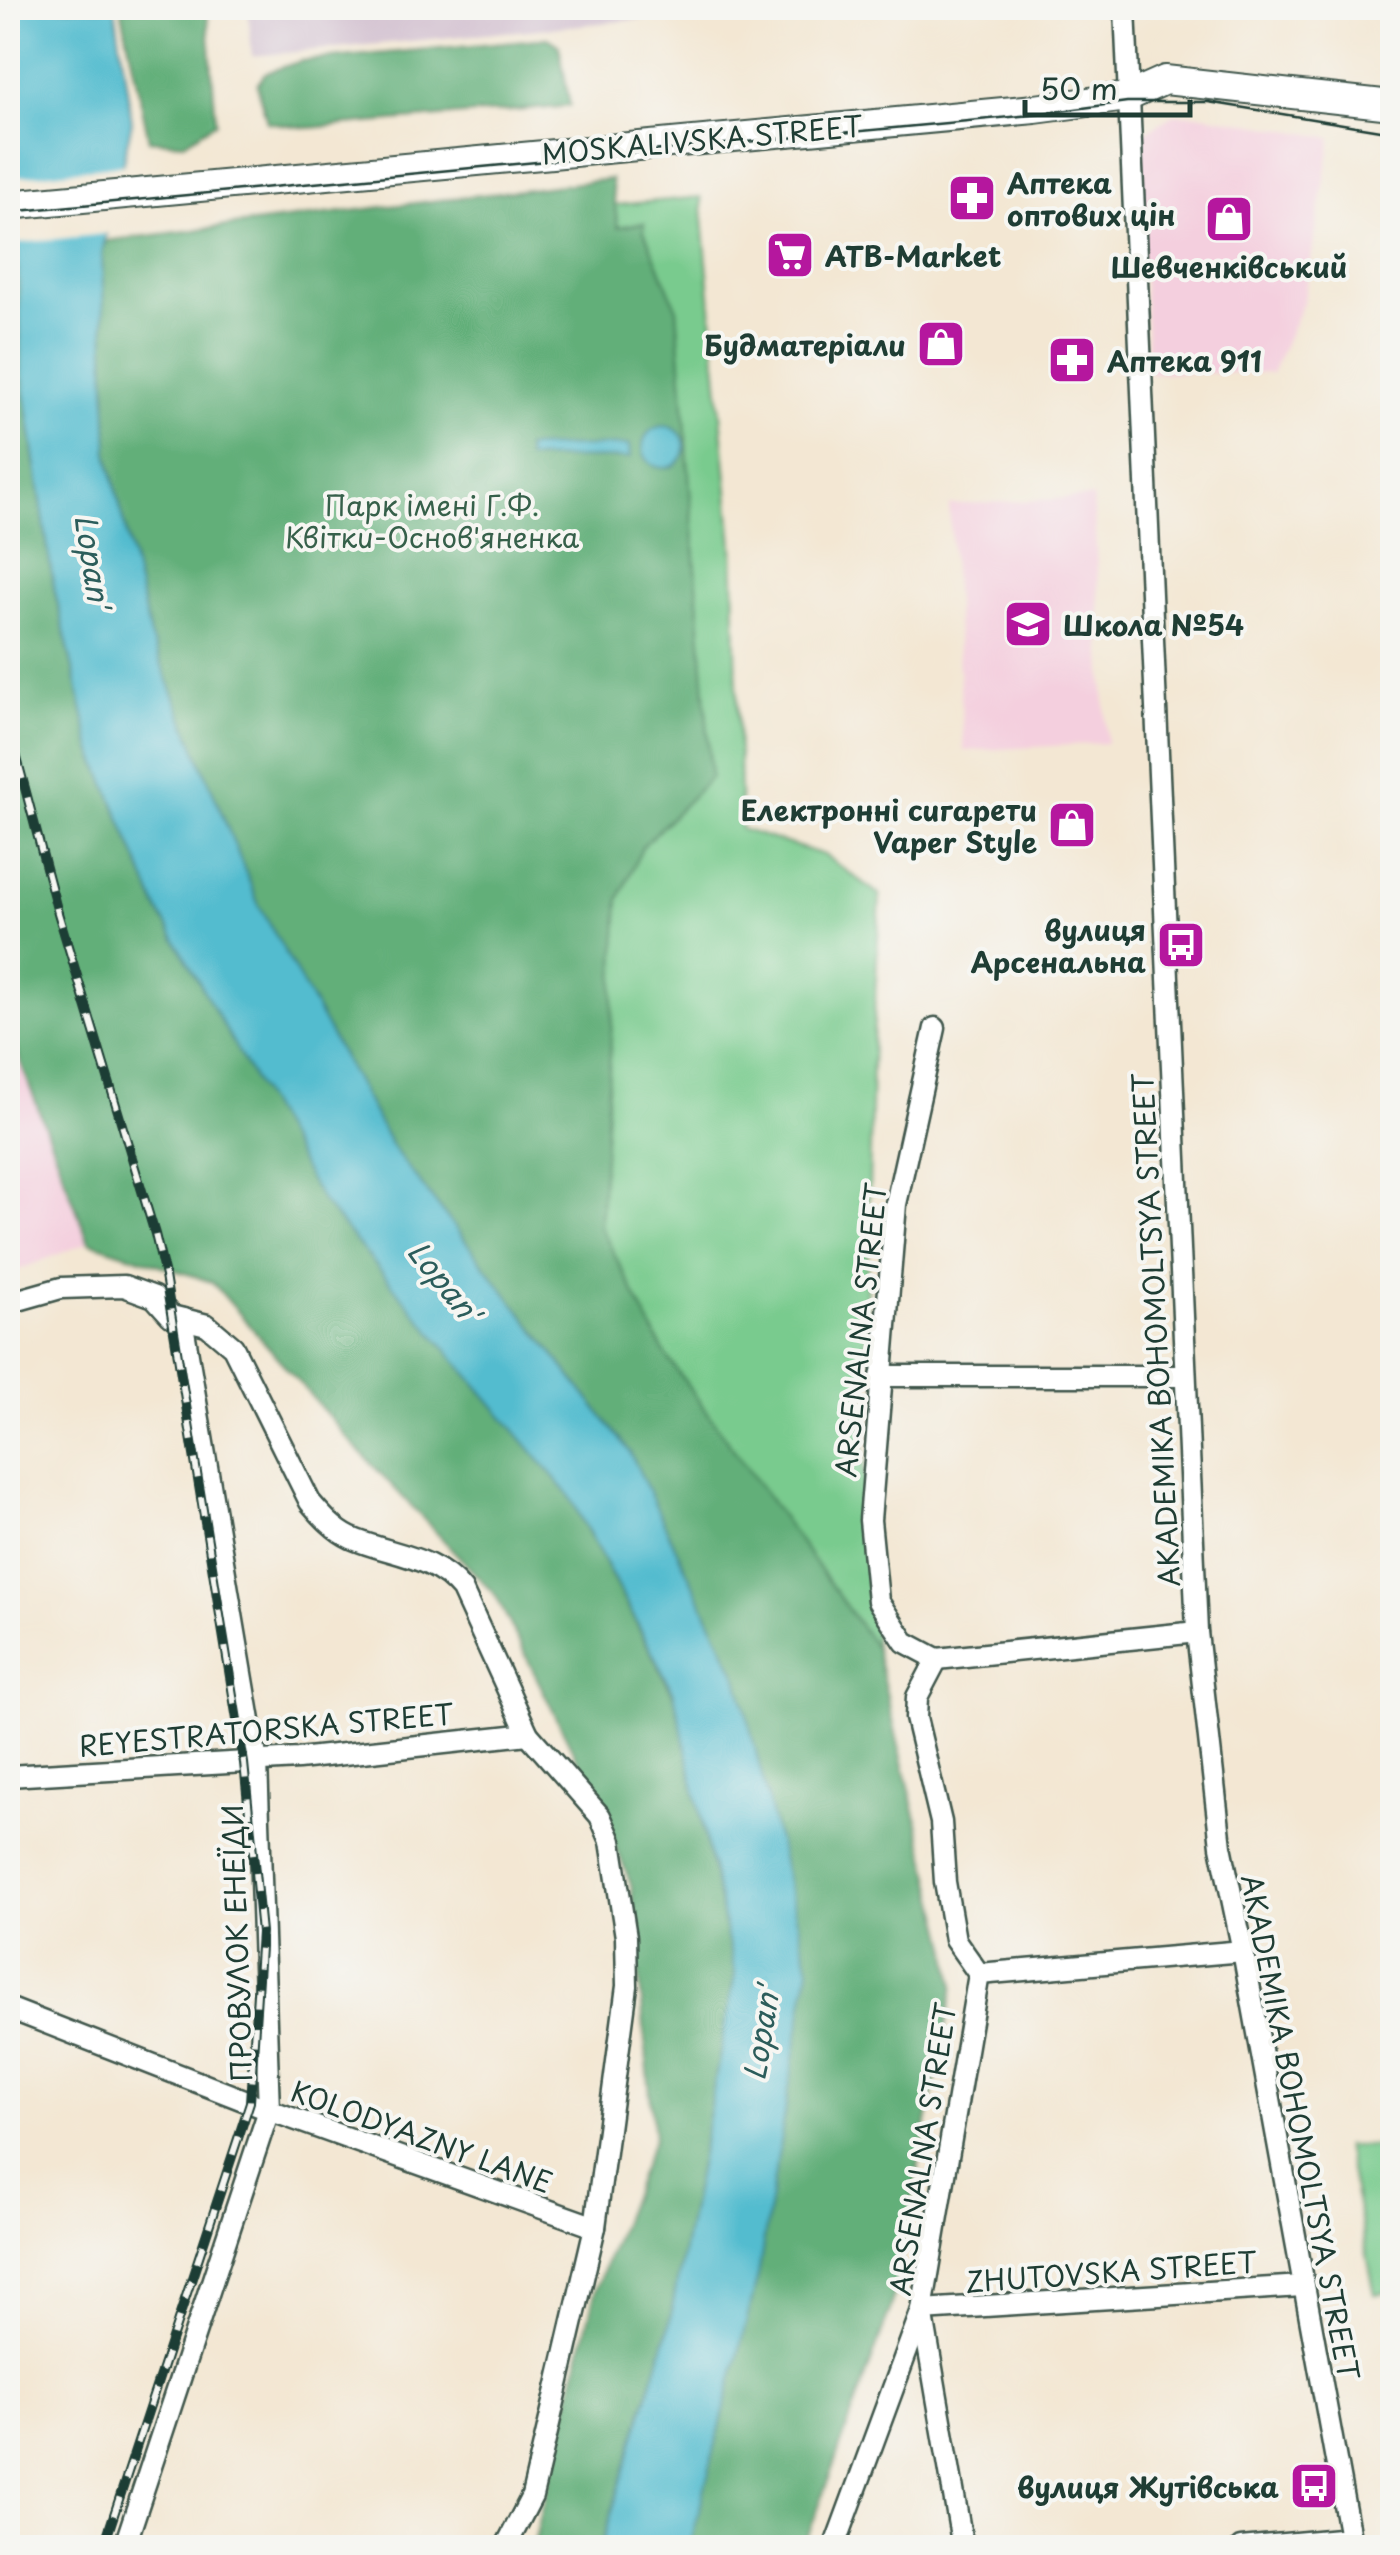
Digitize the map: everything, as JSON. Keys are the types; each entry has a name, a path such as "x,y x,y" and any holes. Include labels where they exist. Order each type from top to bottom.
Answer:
{"street":[{"name":"AKADEMIKA BOHOMOLTSYA STREET","path":"1125,8 1197,1632 1221,1846 1351,2543"},
{"name":"MOSKALIVSKA STREET","path":"8,205 1035,109 1127,97 1165,80 1392,106"},
{"name":"ARSENALNA STREET","path":"936,1028 896,1204 870,1520 878,1601 905,1642 937,1659 916,1697 916,1718 941,1822 944,1882 955,1940 979,1974 922,2310 963,2548"},
{"path":"8,1303 60,1288 124,1286 154,1297 171,1316 207,1325 233,1347 310,1502 328,1523 348,1537 430,1563 456,1582 528,1734 600,1816 611,1840 626,1937 627,1986 595,2227 532,2496 505,2548"},
{"name":"ПРОВУЛОК ЕНЕЇДИ","path":"124,2548 268,2110 257,1762 187,1320"},
{"path":"882,1376 1186,1376"},
{"path":"937,1659 1197,1632"},
{"name":"REYESTRATORSKA STREET","path":"8,1776 257,1762 528,1734"},
{"path":"979,1974 1243,1951"},
{"name":"KOLODYAZNY LANE","path":"8,2008 268,2110 595,2227"},
{"name":"ZHUTOVSKA STREET","path":"922,2310 1302,2286"},
{"path":"834,2548 922,2310"},
{"path":"1241,2548 1351,2543"}],"shaded area":[{"path":"248,8 761,8 252,56"},
{"name":"Шевченківський","path":"1175,114 1205,115 1332,138 1304,300 1272,373 1149,373 1135,138"},
{"name":"Школа №54","path":"1093,497 1107,743 964,751 949,505"},
{"path":"8,1029 89,1242 8,1274"}],"green space":[{"path":"121,8 207,8 216,122 184,143 149,140"},
{"path":"548,38 559,45 570,106 308,128 267,122 257,84 265,73 301,61"},
{"name":"Парк імені Г.Ф. Квітки-Основ'яненка","path":"611,179 618,227 644,223 677,309 711,777 642,847 619,899 600,1226 664,1352 875,1647 948,1946 954,1986 890,2310 804,2547 689,2547 809,1968 630,1452 393,1148 258,904 150,636 108,453 102,253 106,241"},
{"name":"Парк імені Г.Ф. Квітки-Основ'яненка","path":"701,197 733,545 741,829 824,855 880,895 863,1445 877,1682 630,1452 393,1148 102,253"},
{"path":"8,266 18,266 22,372 53,583 92,750 157,907 319,1195 569,1495 675,1698 735,1974 668,2330 601,2547 533,2547 596,2288 654,2138 631,1884 590,1785 496,1596 350,1441 212,1282 89,1242 8,1029"},
{"path":"1345,2146 1392,2146 1392,2292 1375,2294"}],"water":[{"name":"Lopan'","path":"8,8 115,8 132,122 102,253 108,453 150,636 258,903 393,1148 630,1452 738,1678 809,1968 758,2276 690,2547 601,2547 668,2330 735,1974 674,1693 569,1495 321,1200 157,907 92,750 53,583 22,372"},
{"path":"664,426 679,432 685,447 679,462 664,468 649,462 643,447 649,432"},
{"path":"629,445 630,458 527,459 526,448"}],"pier":[{"path":"128,164 113,233 12,244 10,178"}],"tram line":[{"path":"8,212 1031,115 1127,102 1208,102 1392,132"}],"railway":[{"path":"8,724 58,913 165,1276 244,1763 261,1932 250,2102 103,2548"}],"place":[{"name":"Аптека оптових цін","path":"972,198"},
{"name":"Шевченківський","path":"1229,219"},
{"name":"ATB-Market","path":"790,255"},
{"name":"Будматеріали","path":"941,344"},
{"name":"Аптека 911","path":"1072,360"},
{"name":"Школа №54","path":"1028,624"},
{"name":"Електронні сигарети Vaper Style","path":"1072,825"},
{"name":"вулиця Арсенальна","path":"1181,945"},
{"name":"вулиця Жутівська","path":"1314,2486"}]}
